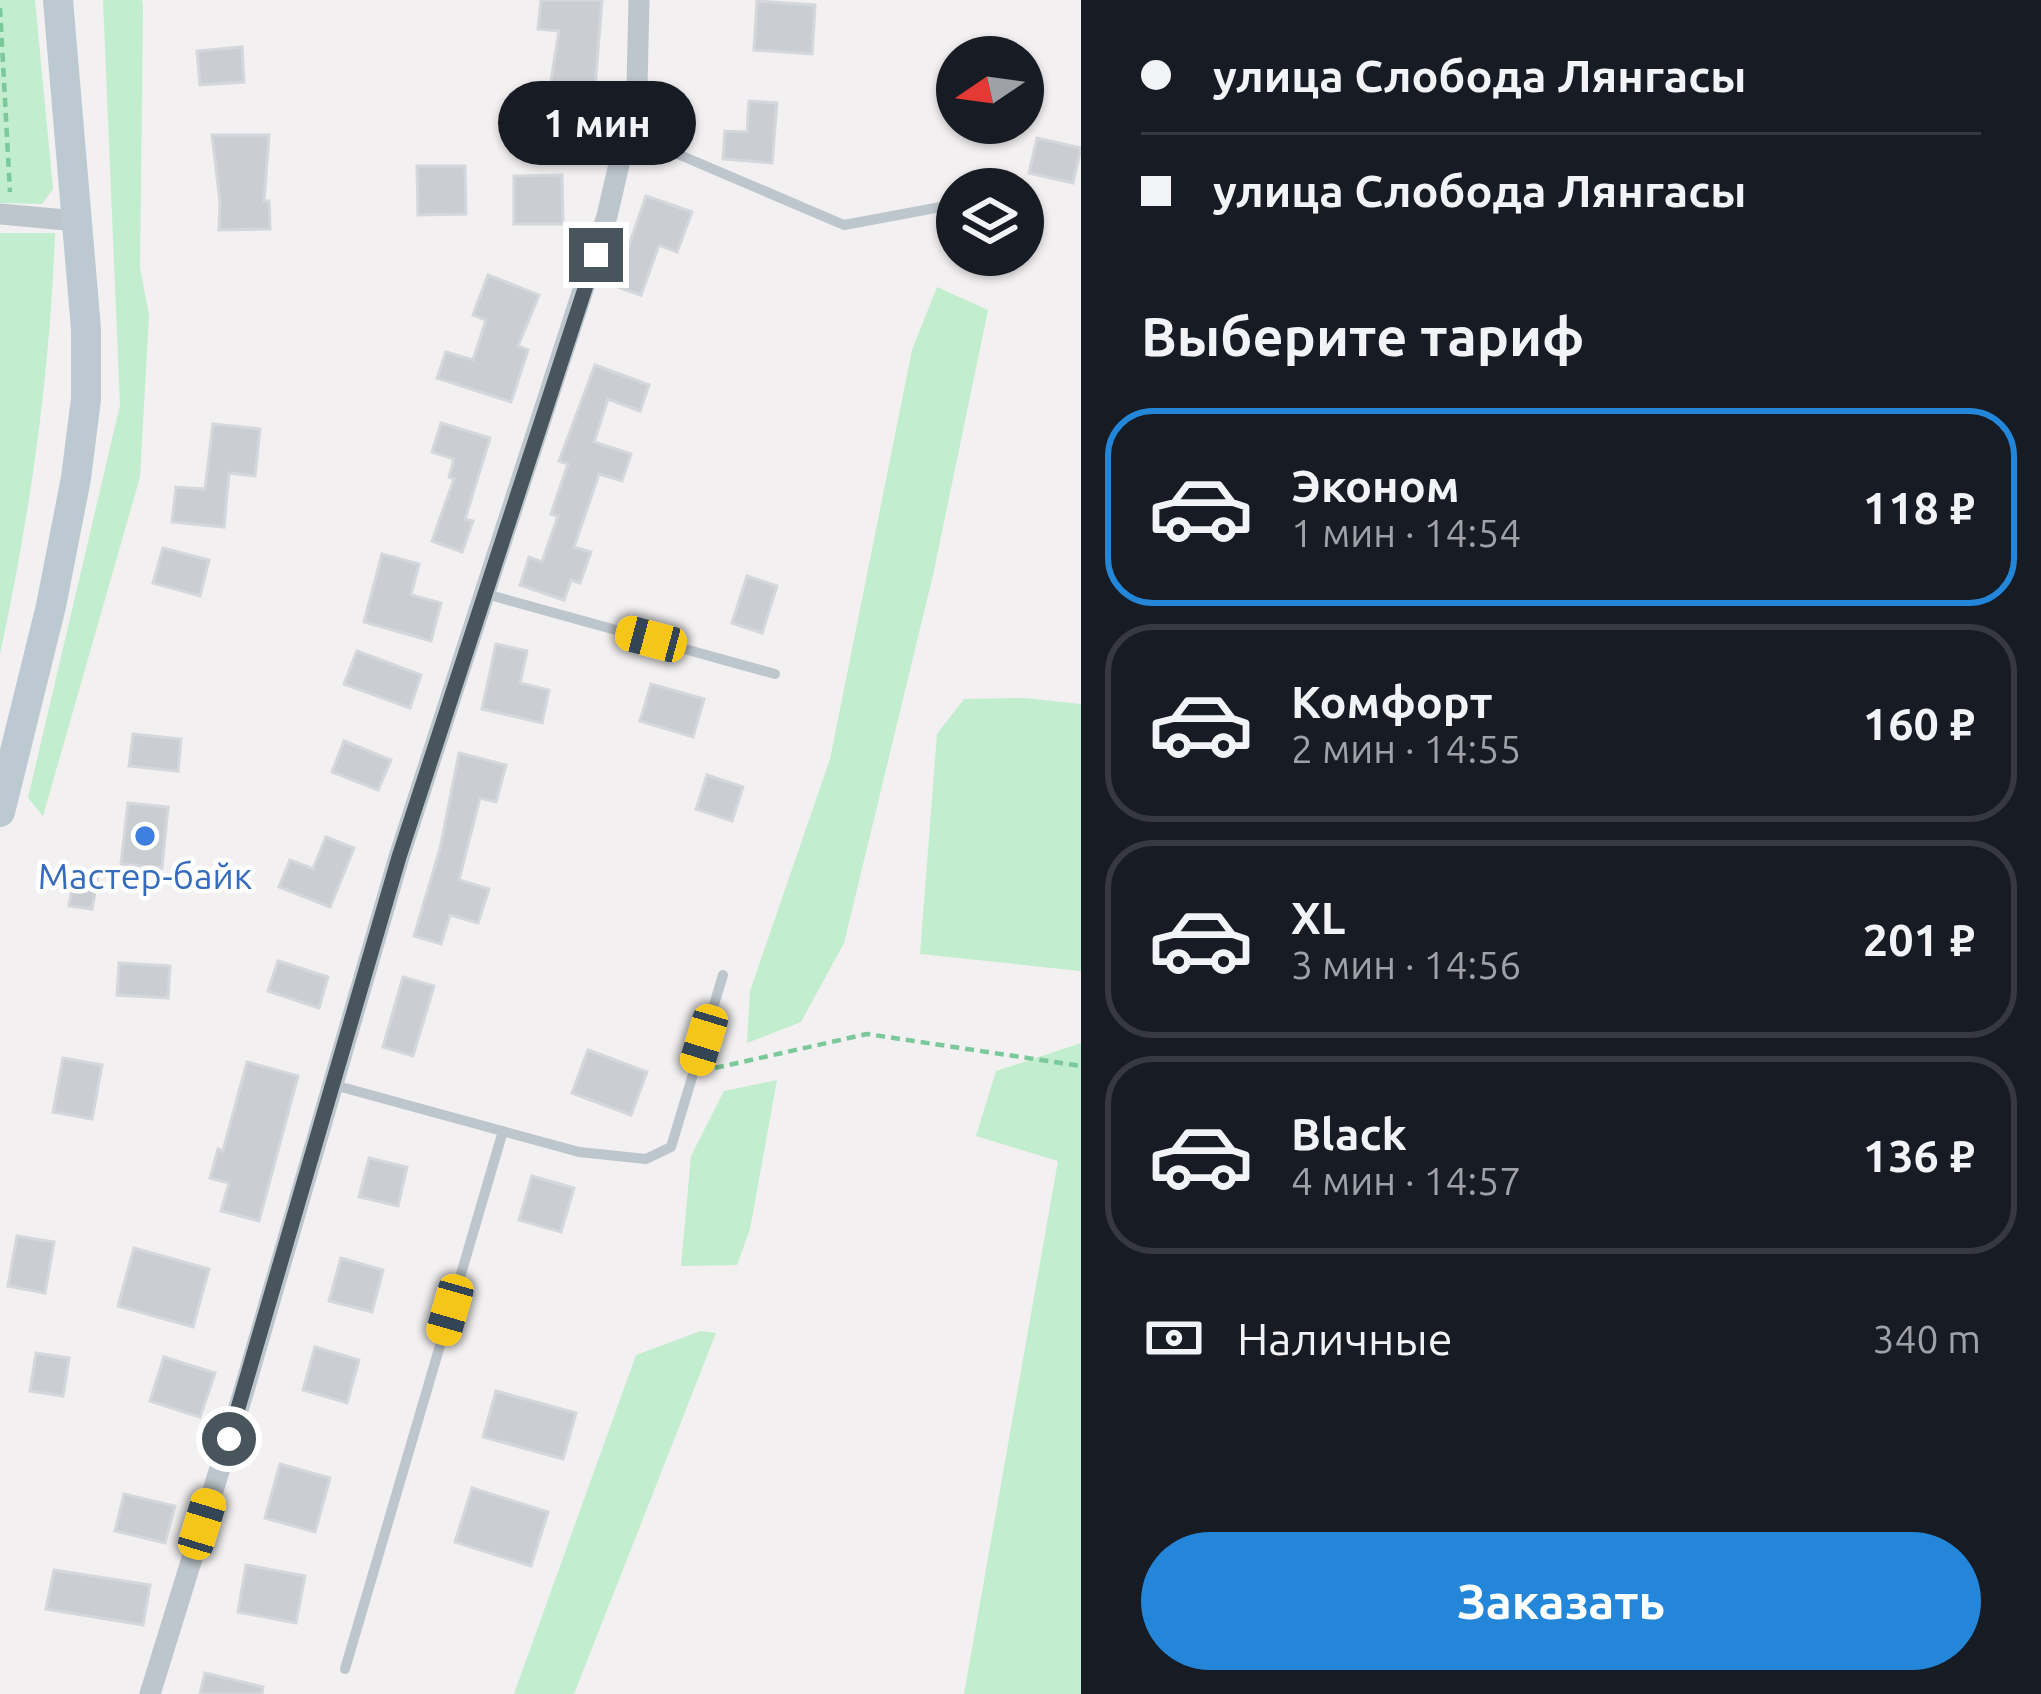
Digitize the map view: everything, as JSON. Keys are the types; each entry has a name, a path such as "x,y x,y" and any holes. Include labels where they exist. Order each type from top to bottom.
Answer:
{"street":[{"path":"2,800 52,606 86,399 86,328 58,0"},
{"path":"149,1694 399,857 608,216 637,87 639,0"},
{"path":"5,215 77,221"}],"lane":[{"path":"626,132 844,225 936,208"},
{"path":"486,594 775,674"},
{"path":"334,1085 579,1151 646,1159 671,1148 723,975"},
{"path":"345,1670 503,1131"}],"path":[{"path":"0,8 5,215"},
{"path":"694,1073 867,1034 1081,1066"}],"green space":[{"path":"0,0 35,0 53,189 42,204 0,203"},
{"path":"103,0 142,0 143,8 140,268 149,315 140,477 43,816 28,798 120,405"},
{"path":"0,233 55,233 37,445 0,654"},
{"path":"937,287 988,310 933,575 844,943 801,1022 747,1043 750,991 830,759 912,350"},
{"path":"964,699 1081,704 1081,971 920,954 937,734"},
{"path":"1081,1043 1081,1694 964,1694 1058,1161 976,1136 996,1071"},
{"path":"777,1080 750,1229 737,1265 681,1266 691,1156 724,1091"},
{"path":"701,1331 716,1333 574,1694 514,1694 636,1355"}],"building":[{"path":"541,0 602,0 594,100 549,93 559,31 538,29"},
{"path":"757,1 815,5 812,54 754,50"},
{"path":"242,47 244,82 200,85 197,51"},
{"path":"749,101 777,103 772,163 723,159 725,131 747,132"},
{"path":"212,135 269,135 264,201 269,201 270,229 219,230"},
{"path":"1044,140 1081,148 1073,183 1044,176 1044,168 1030,168 1036,144 1044,144"},
{"path":"417,166 465,166 466,214 418,215"},
{"path":"562,175 563,224 514,224 514,176"},
{"path":"646,196 692,212 677,252 659,245 641,295 615,286"},
{"path":"488,275 539,295 518,346 528,350 511,402 437,378 446,352 473,360 486,320 473,315"},
{"path":"595,365 649,385 640,411 608,399 594,442 631,454 622,481 599,474 574,547 591,552 580,583 571,580 564,600 520,585 529,557 542,562 558,516 551,514 568,464 559,461"},
{"path":"441,423 490,438 465,519 473,521 462,552 432,541 454,479 449,477 454,459 432,452"},
{"path":"213,424 260,429 255,476 229,473 224,527 172,522 176,487 205,489"},
{"path":"163,548 209,560 200,596 153,583"},
{"path":"382,554 419,564 411,595 441,603 431,641 364,622"},
{"path":"747,576 777,586 762,633 732,623"},
{"path":"496,644 527,651 520,683 549,690 542,723 482,709"},
{"path":"357,651 421,675 410,708 344,684"},
{"path":"651,684 704,699 693,737 640,721"},
{"path":"133,734 181,739 178,771 129,766"},
{"path":"344,741 391,760 378,790 332,772"},
{"path":"459,753 506,765 496,802 480,798 459,880 489,889 478,923 450,915 441,944 414,936 440,849"},
{"path":"707,775 743,787 732,821 696,809"},
{"name":"Мастер-байк","path":"128,803 168,807 162,868 121,864"},
{"path":"326,837 354,848 330,907 279,887 290,860 313,869"},
{"path":"75,872 98,875 92,909 69,906"},
{"path":"278,961 328,977 319,1008 268,991"},
{"path":"119,963 170,966 168,998 117,995"},
{"path":"403,977 434,986 413,1056 383,1047"},
{"path":"588,1050 647,1072 631,1115 572,1093"},
{"path":"63,1058 102,1065 92,1119 53,1112"},
{"path":"247,1062 298,1076 259,1221 221,1211 229,1183 210,1178 218,1149 223,1151"},
{"path":"369,1158 407,1167 398,1206 359,1197"},
{"path":"532,1176 574,1188 561,1232 519,1220"},
{"path":"17,1236 54,1242 45,1293 8,1286"},
{"path":"134,1248 209,1269 193,1327 118,1306"},
{"path":"341,1258 383,1270 372,1312 329,1301"},
{"path":"315,1347 359,1360 347,1403 303,1390"},
{"path":"36,1353 69,1358 63,1396 30,1391"},
{"path":"164,1357 215,1373 200,1417 150,1401"},
{"path":"496,1391 576,1413 563,1459 483,1437"},
{"path":"280,1464 330,1478 315,1532 265,1518"},
{"path":"472,1488 548,1512 531,1566 455,1542"},
{"path":"124,1494 175,1506 165,1543 115,1531"},
{"path":"246,1565 305,1576 296,1623 238,1612"},
{"path":"54,1570 150,1585 143,1625 46,1609"},
{"path":"205,1673 263,1687 262,1694 200,1694"}],"place":[{"name":"Мастер-байк","path":"145,836"}],"route":[{"path":"229,1439 399,857 596,255"}]}
